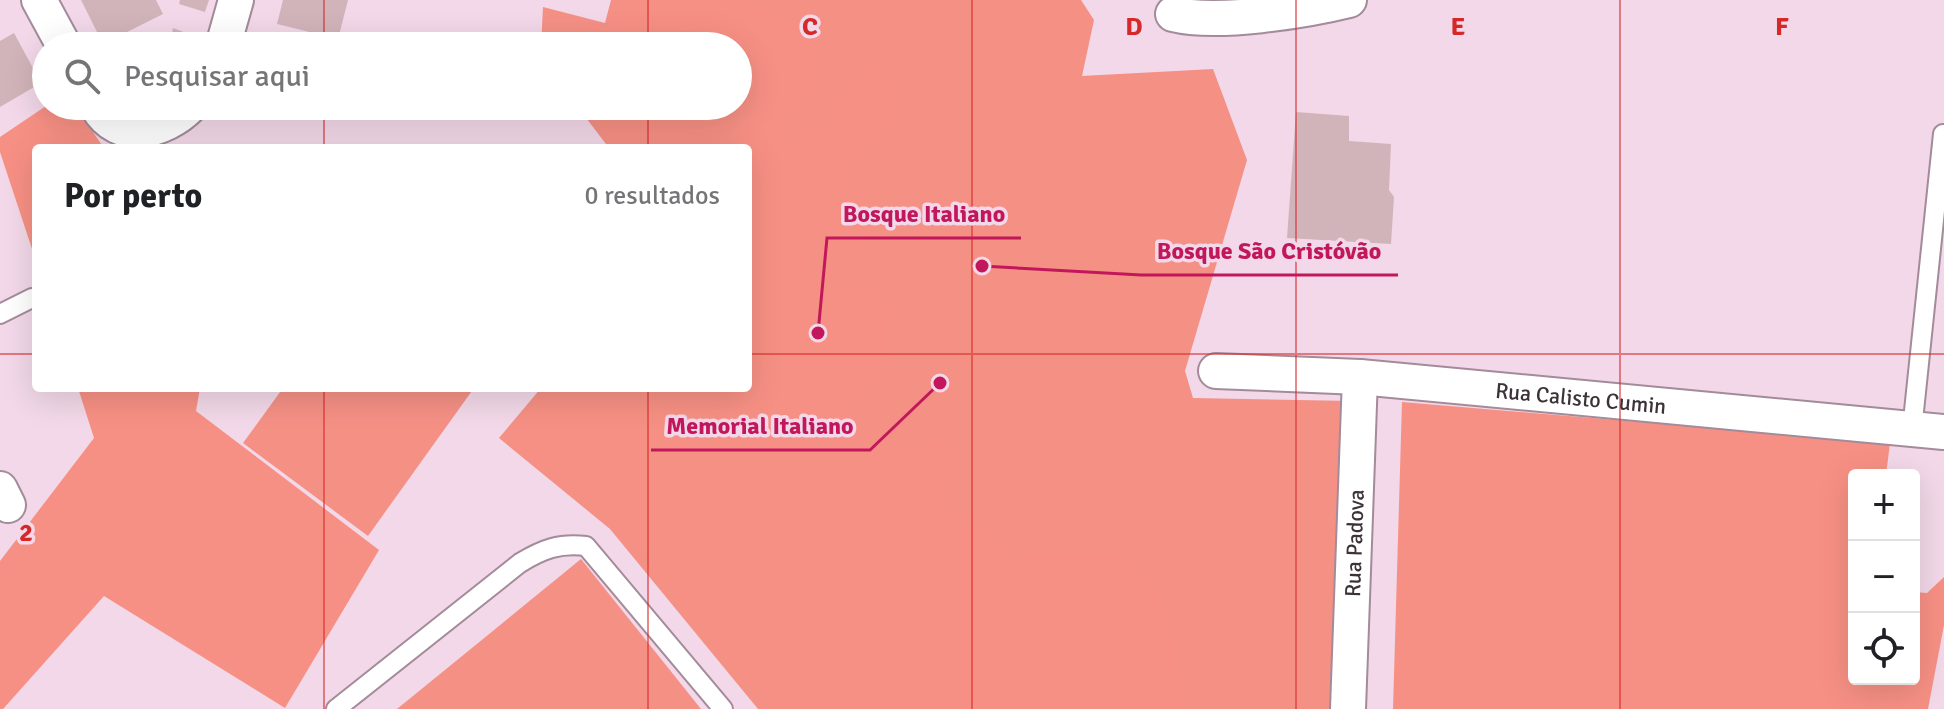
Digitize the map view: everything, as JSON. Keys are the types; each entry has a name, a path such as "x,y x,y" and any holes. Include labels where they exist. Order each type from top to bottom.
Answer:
{"street":[{"path":"39,0 56,32"},
{"path":"227,32 236,0"},
{"path":"1172,7 1193,19 1349,0"},
{"path":"110,120 127,131 156,129 173,120"},
{"name":"Rua Calisto Cumin","path":"1216,371 1360,377 1928,431"},
{"name":"Rua Padova","path":"1348,709 1360,377"}],"lane":[{"path":"1928,431 1943,134"},
{"path":"0,314 32,298"},
{"path":"336,709 520,563 547,547 569,544 586,546 723,709"}],"shaded area":[{"path":"611,0 1081,0 1094,20 1082,76 1213,69 1247,160 1185,371 1193,398 1353,401 1348,709 758,709 610,529 499,438 538,392 752,392 752,144 606,144 588,120 752,120 752,32 542,32 543,7 605,23"},
{"path":"628,0 746,0 806,34 816,83 775,135 792,155 881,63 896,102 841,185 863,202 865,249 803,244 818,289 874,289 892,307 882,360 848,404 890,458 945,439 961,467 934,500 952,527 964,515 1002,559 1034,551 1115,550 1157,585 1176,648 1182,709 769,709 615,525 504,438 543,392 752,392 752,144 610,144 591,120 752,120 752,32 592,32 589,24 608,28 615,8"},
{"path":"32,115 32,120 85,120 101,144 32,144 32,249 0,152 0,137"},
{"path":"79,392 199,392 196,411 379,550 285,708 104,596 0,709 0,561 94,438"},
{"path":"280,392 471,392 368,536 243,443"},
{"path":"1402,402 1890,443 1887,469 1848,469 1848,685 1920,685 1920,592 1927,593 1944,577 1944,625 1928,709 1393,709"},
{"path":"581,559 701,709 397,709"}],"building":[{"path":"81,0 156,0 163,14 127,32 97,32"},
{"path":"180,0 209,0 205,12 179,4"},
{"path":"283,0 348,0 340,32 310,32 277,24"},
{"path":"14,33 32,66 32,88 0,107 0,41"},
{"path":"1296,112 1349,116 1349,141 1391,144 1389,190 1394,197 1391,244 1287,238"}],"place":[{"name":"Bosque São Cristóvão","path":"982,266"},
{"name":"Bosque Italiano","path":"818,333"},
{"name":"Memorial Italiano","path":"940,383"}]}
